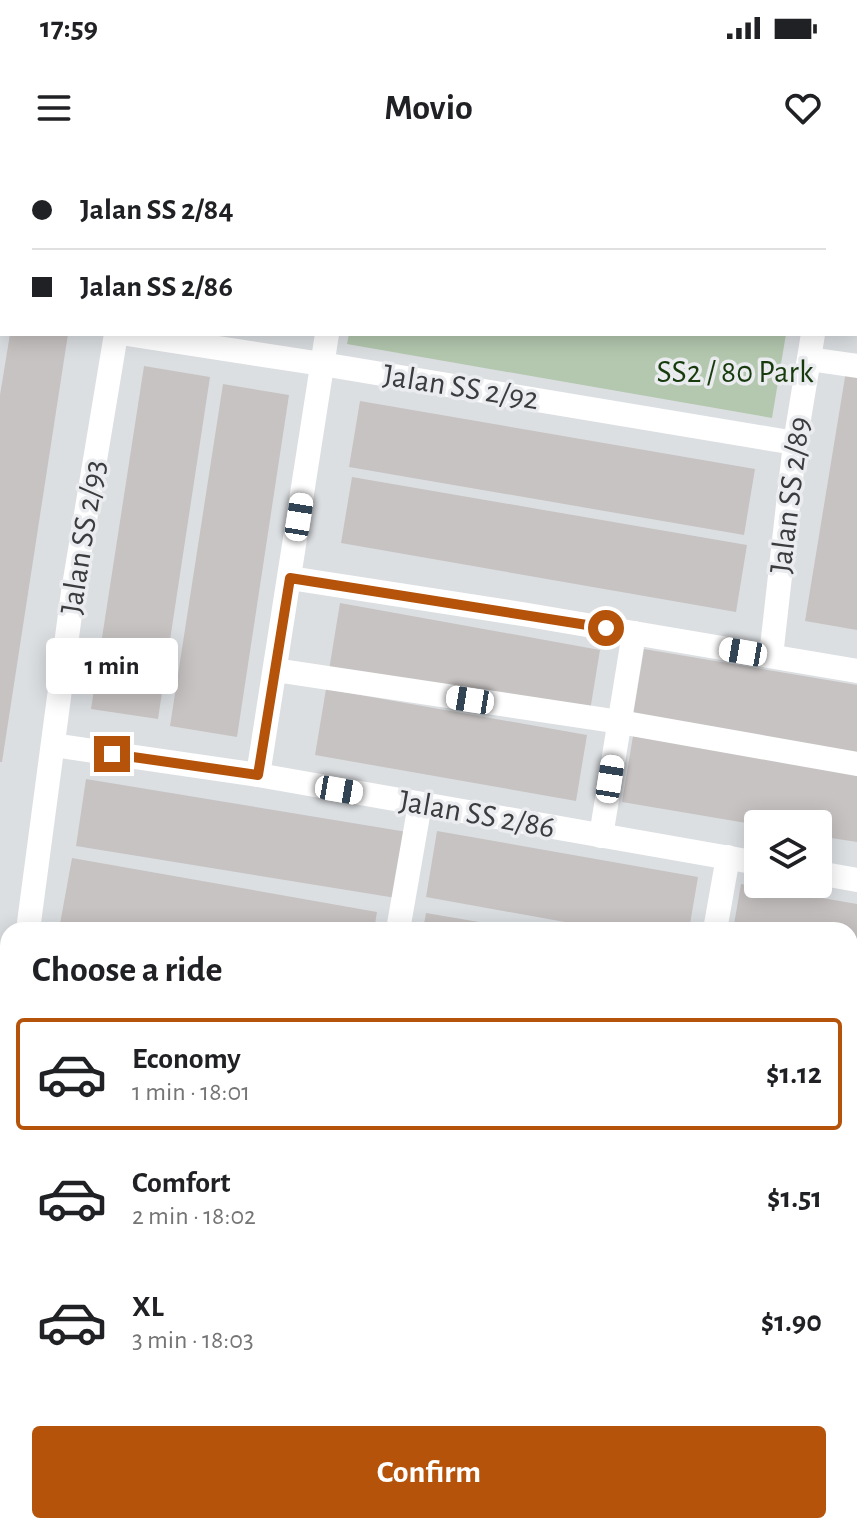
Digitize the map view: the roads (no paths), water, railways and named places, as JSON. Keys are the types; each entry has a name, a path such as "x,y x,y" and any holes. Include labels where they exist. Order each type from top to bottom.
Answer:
{"street":[{"name":"Jalan SS 2/93","path":"29,922 73,592 116,336"},
{"name":"Jalan SS 2/92","path":"140,336 795,443"},
{"path":"258,775 327,336"},
{"name":"Jalan SS 2/89","path":"771,656 795,443 813,336"},
{"path":"809,359 857,366"},
{"path":"290,578 857,671"},
{"path":"601,836 634,633"},
{"path":"275,670 620,722 857,764"},
{"name":"Jalan SS 2/86","path":"53,745 258,775 744,860"},
{"path":"399,922 420,804"},
{"path":"716,922 728,857"},
{"path":"832,876 857,880"}],"park label":[{"name":"SS2 / 80 Park","path":"735,372"}]}
